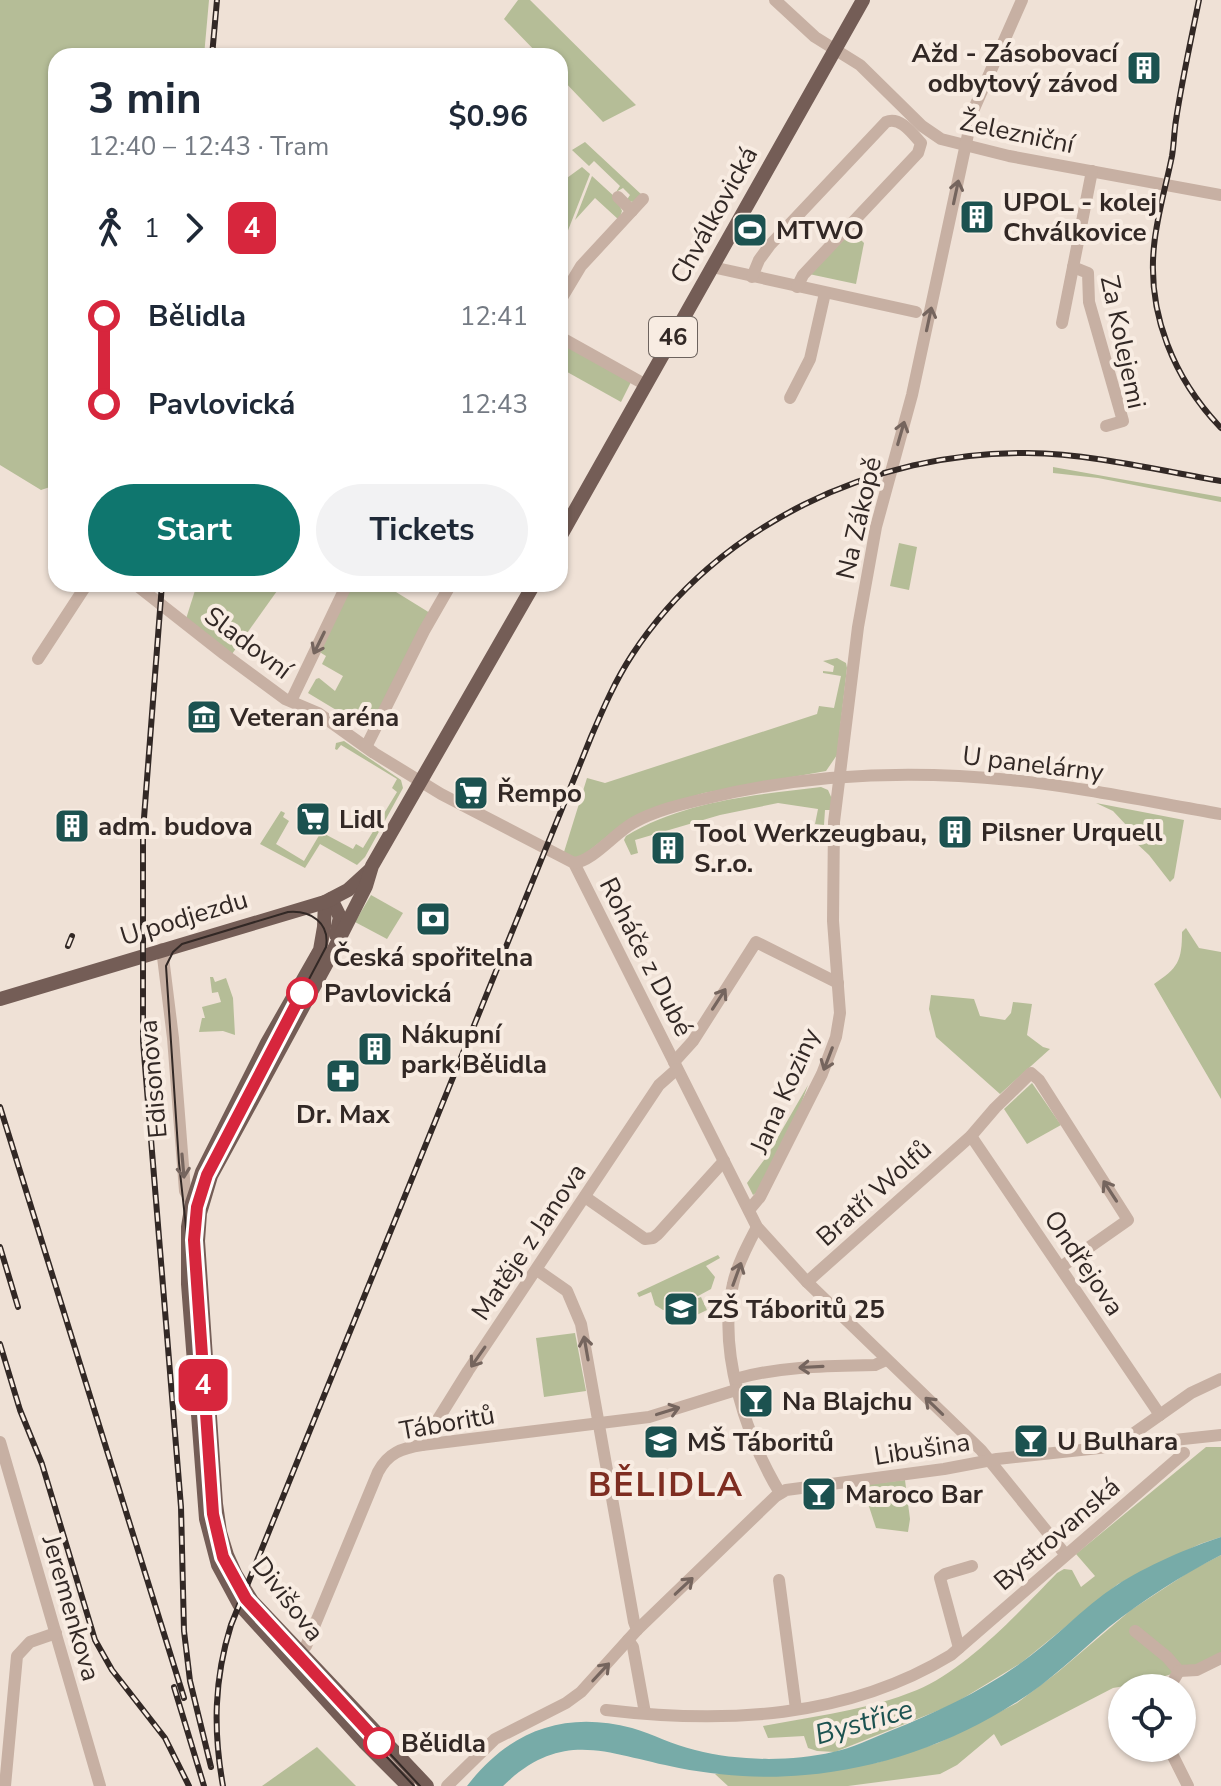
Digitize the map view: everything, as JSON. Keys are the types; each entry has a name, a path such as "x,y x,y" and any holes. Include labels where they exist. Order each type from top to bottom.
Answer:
{"main road":[{"name":"Chválkovická","path":"568,523 863,0"},
{"path":"197,1204 202,1172 267,1043 300,983 324,955 366,886 372,866 529,592"},
{"name":"U podjezdu","path":"0,999 328,901 348,890 372,866"},
{"path":"197,1204 340,921 328,901"},
{"name":"Divišova","path":"197,1204 188,1235 188,1284 203,1495 209,1538 218,1565 232,1594 247,1615 296,1657 427,1786"},
{"name":"Divišova","path":"296,1657 365,1743 408,1786"}],"street":[{"name":"Železniční","path":"775,0 815,37 860,65 931,133 965,146 1221,195"},
{"name":"Na Zákopě","path":"838,983 832,873 839,779 858,627 876,527 912,395 977,97 1022,0"},
{"path":"752,277 770,245 858,151 886,122 900,122 921,143 918,153 803,275 797,287"},
{"name":"Za Kolejemi","path":"1062,323 1092,171"},
{"path":"618,197 632,211"},
{"path":"568,288 581,266 643,199"},
{"path":"712,267 916,312"},
{"name":"Za Kolejemi","path":"1073,267 1088,273 1089,302 1123,421 1106,426"},
{"path":"790,398 810,359 825,293"},
{"path":"568,341 646,385"},
{"path":"38,659 82,592"},
{"name":"Sladovní","path":"145,592 232,660 291,701 318,713 421,781"},
{"path":"291,701 343,592"},
{"path":"366,747 446,592"},
{"name":"U panelárny","path":"839,779 911,775 1011,780 1221,814"},
{"path":"574,863 583,862 614,835 655,812 753,789 839,779"},
{"name":"Roháče z Dubé","path":"421,781 574,863 757,1227 807,1282 989,1461 1065,1554"},
{"name":"Matěje z Janova","path":"422,1445 468,1371 659,1085 693,1041 756,942 838,983"},
{"name":"Edisonova","path":"162,949 173,1038 185,1191 197,1204"},
{"name":"Jana Koziny","path":"749,1210 760,1197 825,1067 838,1027 838,983"},
{"name":"Bratří Wolfů","path":"807,1282 971,1136 1031,1073 1039,1080 1128,1220 1061,1267"},
{"name":"Ondřejova","path":"971,1136 1160,1415"},
{"path":"585,1197 645,1239 650,1239 724,1161"},
{"path":"447,1786 495,1739 571,1701 637,1630 780,1493 749,1431 736,1384 728,1324 733,1282 757,1227"},
{"path":"537,1270 564,1289 575,1308 584,1338 630,1605 637,1630"},
{"name":"Táboritů","path":"296,1657 306,1646 382,1466 401,1449 649,1417 761,1372 800,1367 875,1365 886,1360"},
{"path":"1125,1446 1127,1438 1191,1393 1221,1379"},
{"name":"Libušina","path":"780,1493 989,1461 1221,1435"},
{"name":"Jeremenkova","path":"0,1442 100,1786"},
{"name":"Bystrovanská","path":"606,1710 743,1717 836,1702 925,1671 959,1648 1184,1453"},
{"name":"Bystrovanská","path":"959,1648 940,1578 972,1566"},
{"path":"779,1580 796,1709"},
{"path":"1135,1631 1179,1671"},
{"path":"5,1786 17,1656 30,1642 56,1633"},
{"path":"628,1640 633,1647 645,1713"},
{"path":"1176,1674 1179,1671 1197,1670 1221,1658"},
{"path":"1176,1762 1188,1786"}],"green space":[{"path":"0,0 209,0 205,48 48,48 48,488 41,490 0,465"},
{"path":"518,0 530,0 636,105 603,122 568,85 568,48 532,48 504,19"},
{"path":"585,142 642,195 634,202 626,201 630,195 623,188 616,192 620,186 594,161 589,166 572,150"},
{"path":"582,167 590,174 568,230 568,177"},
{"path":"592,176 616,198 622,211 619,220 595,198 575,220"},
{"path":"851,230 864,243 856,284 809,274"},
{"path":"568,347 631,382 621,402 568,372"},
{"path":"1053,467 1221,497 1221,502 1098,478 1053,473"},
{"path":"899,543 917,547 909,590 890,586"},
{"path":"194,592 276,592 232,654 186,619"},
{"path":"347,592 396,592 430,613 372,728 366,728 308,693 319,678 335,691 343,676 322,664 326,656 318,651"},
{"path":"837,658 846,663 847,668 837,755 826,771 704,793 652,809 624,823 585,854 574,858 564,852 587,778 605,783 817,714 819,706 834,708 841,676 823,673 833,672 834,666 823,661"},
{"path":"344,741 401,780 403,788 365,857 357,865 320,844 305,868 260,844 281,811 289,821 276,844 304,861 321,832 353,849 356,844 363,848 397,792 392,788 397,779 341,745 335,749 336,743"},
{"path":"821,787 828,790 832,799 831,810 825,810 824,825 815,824 818,809 778,803 720,815 635,840 638,853 631,855 624,840 648,824 696,807"},
{"path":"1096,803 1184,820 1174,878 1170,882 1134,841 1128,827 1113,811"},
{"path":"371,895 403,913 387,939 355,922"},
{"path":"1186,928 1199,948 1221,952 1221,1099 1154,984 1177,963 1182,932"},
{"path":"210,977 215,982 226,978 233,998 235,1035 223,1031 199,1032 202,1018 205,1018 202,1007 221,1002 218,992 212,993"},
{"path":"931,995 974,999 980,1016 1005,1020 1011,1013 1013,1002 1032,1004 1027,1035 1050,1049 1000,1094 936,1037 929,1009"},
{"path":"1032,1083 1061,1125 1027,1144 1004,1109"},
{"path":"808,1085 796,1118 753,1195 747,1183 767,1156"},
{"path":"718,1255 720,1258 706,1266 715,1277 711,1289 687,1302 701,1297 707,1310 680,1323 674,1309 663,1310 655,1305 651,1292 639,1297 637,1293"},
{"path":"575,1333 586,1391 544,1397 536,1338"},
{"path":"1206,1447 1221,1447 1221,1537 1118,1584 1021,1663 952,1705 835,1752 808,1748 804,1736 768,1738 763,1726 880,1703 936,1681 992,1638 1064,1569 1072,1570 1081,1587 1095,1576 1076,1554"},
{"path":"905,1480 910,1519 908,1532 876,1528 862,1485"},
{"path":"1221,1555 1221,1653 1185,1670 1172,1674 1108,1674 1108,1691 1001,1746 994,1734 957,1765 940,1774 848,1786 728,1786 715,1774 876,1763 938,1743 1017,1703 1131,1610"},
{"path":"317,1747 356,1786 262,1786"}],"water":[{"path":"1221,1537 1221,1555 1135,1607 1028,1695 966,1730 914,1752 832,1772 773,1777 710,1773 609,1752 567,1751 546,1756 503,1786 467,1786 501,1751 540,1730 561,1724 607,1723 632,1728 695,1750 746,1758 781,1759 847,1748 923,1717 987,1685 1031,1656 1117,1585 1168,1558"}],"tram line":[{"path":"414,1786 249,1610 231,1583 217,1550 208,1504 166,966 173,952 182,944 288,912 304,913 317,920 325,931 326,947 213,1161 196,1216 195,1251 213,1519 225,1561 246,1599 420,1786"},
{"name":"4","path":"302,993 213,1161 197,1207 194,1240 213,1514 223,1557 246,1599 379,1743"}],"railway":[{"path":"213,48 217,0"},
{"path":"1199,0 1157,223 1153,271 1155,296 1167,344 1190,388 1221,428"},
{"path":"223,1786 217,1705 221,1665 231,1625 591,737 626,665 667,609 708,568 754,533 804,504 857,482 913,465 970,456 1052,454 1125,463 1221,481"},
{"path":"161,592 143,831 143,1041 181,1507 184,1631 190,1681 211,1767"},
{"path":"68,946 72,936"},
{"path":"0,1107 184,1698"},
{"path":"0,1247 18,1307"},
{"path":"0,1344 20,1410 42,1464 95,1640 112,1670 165,1738 189,1786"},
{"path":"174,1687 204,1786"}],"place":[{"name":"Ažd - Zásobovací odbytový závod","path":"1144,68"},
{"name":"UPOL - kolej Chválkovice","path":"977,217"},
{"name":"MTWO","path":"750,230"},
{"name":"Veteran aréna","path":"204,717"},
{"name":"Řempo","path":"471,793"},
{"name":"Lidl","path":"313,819"},
{"name":"adm. budova","path":"72,826"},
{"name":"Pilsner Urquell","path":"955,832"},
{"name":"Tool Werkzeugbau, S.r.o.","path":"668,848"},
{"name":"Česká spořitelna","path":"433,919"},
{"name":"Pavlovická","path":"302,993"},
{"name":"Nákupní park Bělidla","path":"375,1049"},
{"name":"Dr. Max","path":"343,1076"},
{"name":"ZŠ Táboritů 25","path":"681,1309"},
{"name":"Na Blajchu","path":"756,1401"},
{"name":"U Bulhara","path":"1031,1441"},
{"name":"MŠ Táboritů","path":"661,1442"},
{"name":"Maroco Bar","path":"819,1494"},
{"name":"Bělidla","path":"379,1743"}],"district":[{"name":"BĚLIDLA","path":"666,1485"}],"water label":[{"name":"Bystřice","path":"864,1722"}]}
